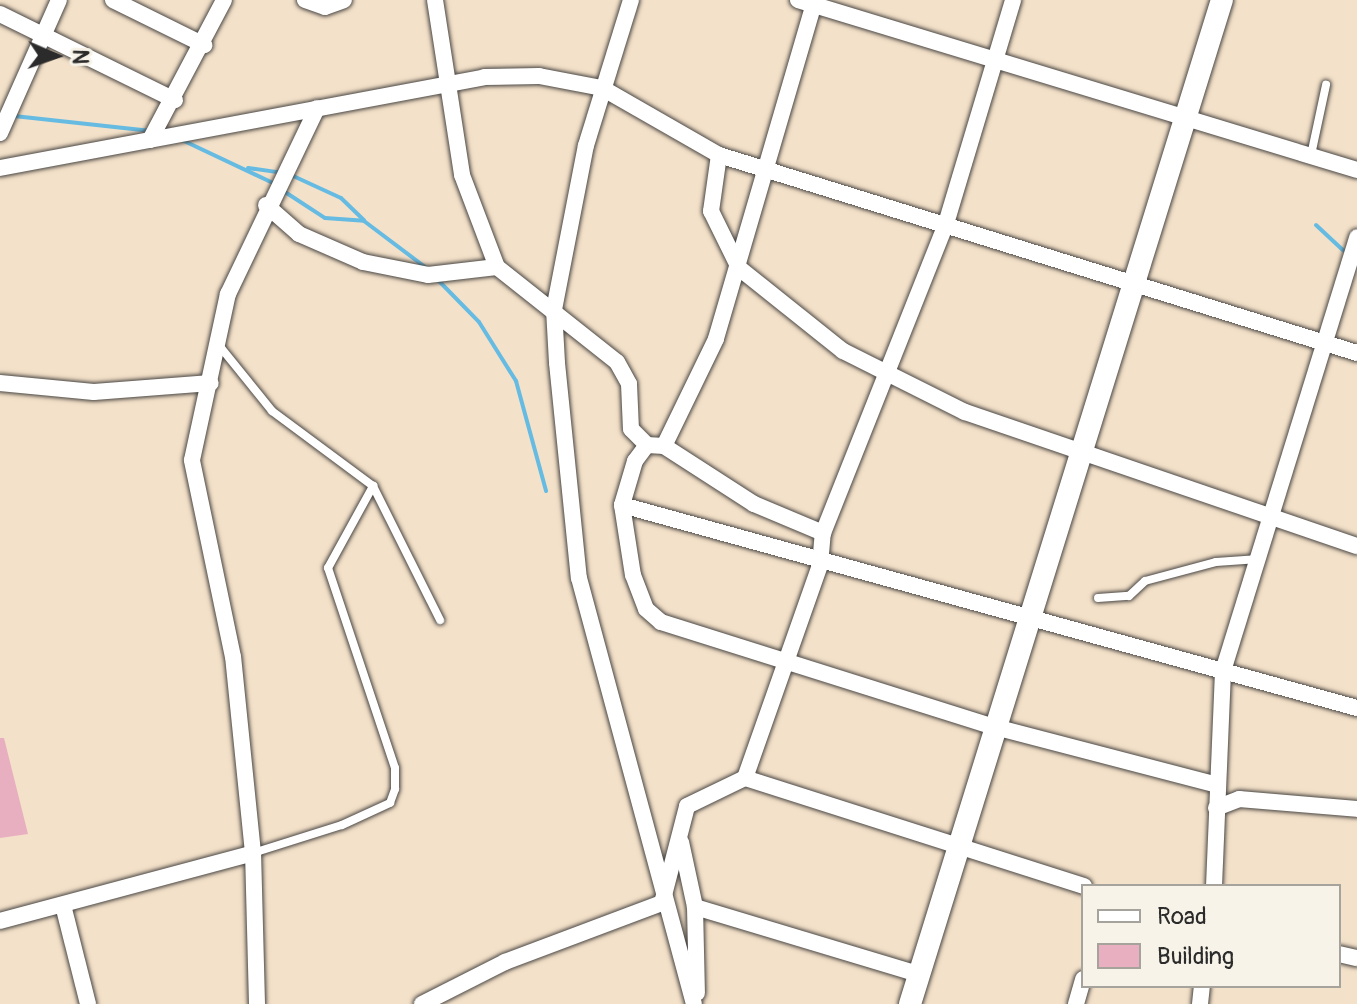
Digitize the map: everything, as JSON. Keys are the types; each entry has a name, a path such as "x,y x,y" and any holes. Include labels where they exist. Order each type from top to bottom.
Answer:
{"street":[{"path":"0,133 59,0"},
{"path":"113,0 204,45"},
{"path":"150,140 175,100 224,0"},
{"path":"305,0 325,7 344,0"},
{"path":"435,0 444,85 462,175 497,267 554,309 625,372 631,429 647,445 664,446 754,504 823,533"},
{"path":"631,0 602,88 554,309 579,578 662,903 695,1004"},
{"path":"745,778 820,565 823,533 945,227 1013,0"},
{"path":"910,1004 1081,455 1182,116 1222,0"},
{"path":"664,446 703,376 739,268 809,2 994,65 1182,116 1357,170"},
{"path":"0,14 175,100"},
{"path":"0,168 444,85 539,76 602,88 719,155 763,170 1132,288 1357,353"},
{"path":"257,1004 253,853 233,657 194,499 192,460 228,294 266,205 317,108"},
{"path":"719,155 711,211 739,268 799,322 888,374 1081,455 1357,546"},
{"path":"266,205 299,234 363,262 428,275 497,267"},
{"path":"1214,884 1223,671 1357,237"},
{"path":"0,383 94,392 211,383"},
{"path":"647,445 622,505 646,609 661,622 785,664 995,727 1217,787 1239,799 1357,809"},
{"path":"622,505 820,565 1357,708"},
{"path":"662,903 687,806 745,778 959,843 1081,885"},
{"path":"1216,808 1239,799"},
{"path":"680,841 695,907 695,1004"},
{"path":"0,921 64,909 253,853"},
{"path":"422,1004 505,962 662,903"},
{"path":"695,907 919,974"},
{"path":"64,909 88,1004"}],"lane":[{"path":"1311,155 1326,85"},
{"path":"218,344 272,411 373,486 440,620"},
{"path":"253,853 342,825 390,803 395,789 395,768 328,568 373,486"},
{"path":"1098,598 1129,596 1145,581 1216,562 1259,559"}],"building":[{"path":"0,738 4,738 28,834 0,838"}],"waterway":[{"path":"14,116 151,131"},
{"path":"182,140 275,184"},
{"path":"248,168 283,173"},
{"path":"291,175 341,198 364,220"},
{"path":"282,190 325,218 364,221 425,267"},
{"path":"1316,225 1343,250"},
{"path":"437,279 479,322 516,381 546,491"}]}
